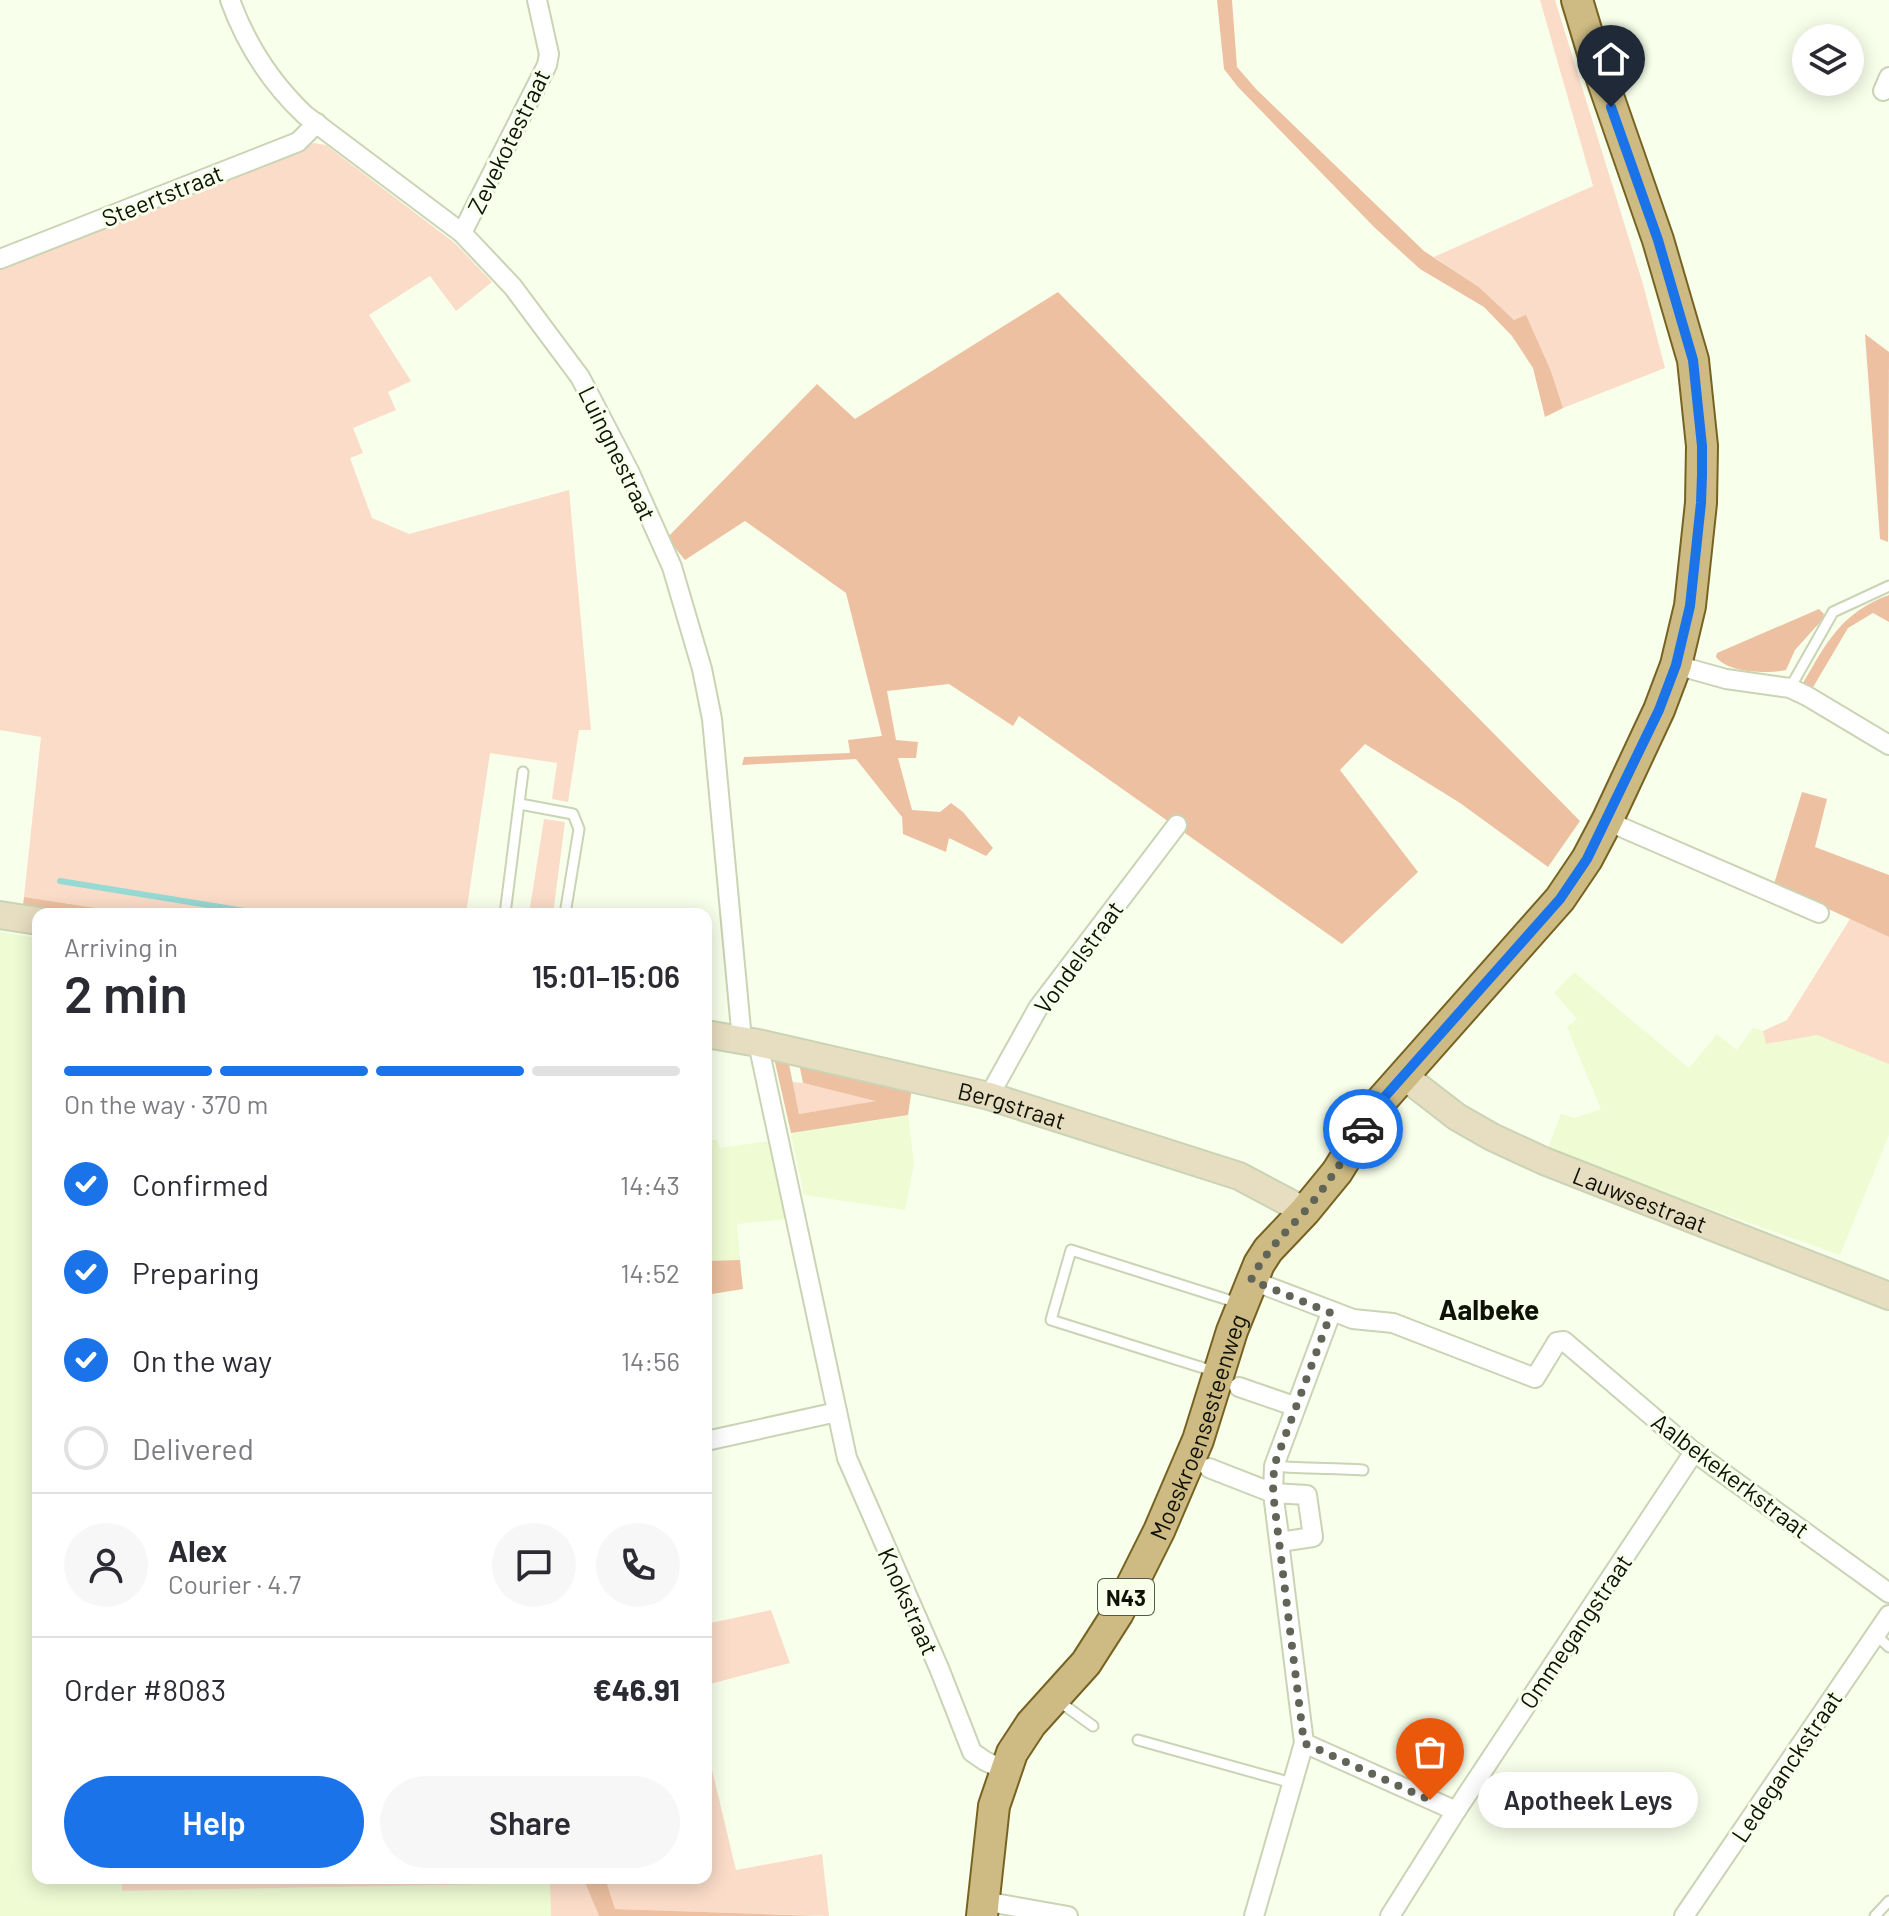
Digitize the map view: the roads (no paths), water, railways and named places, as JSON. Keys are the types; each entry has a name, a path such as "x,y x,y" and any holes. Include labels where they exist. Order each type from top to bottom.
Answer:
{"main road":[{"name":"Moeskroensesteenweg","path":"983,1908 997,1767 1086,1663 1118,1613 1229,1380 1246,1292 1268,1250 1337,1172 1381,1101 1560,899 1587,859 1607,821 1659,710 1676,665 1690,606 1701,503 1702,446 1693,360 1658,240 1577,0"}],"street":[{"name":"Luingnestraat","path":"230,0 254,53 291,102 462,233 513,287 580,377 629,471 672,567 702,669 712,719 750,1041"},
{"name":"Zevekotestraat","path":"462,233 547,65 549,54 537,0"},
{"name":"Steertstraat","path":"0,259 298,142 317,123"},
{"path":"1676,665 1726,679 1790,688 1889,745"},
{"path":"1607,821 1819,913"},
{"name":"Vondelstraat","path":"989,1096 1038,1008 1177,825"},
{"path":"0,915 32,920"},
{"name":"Bergstraat","path":"712,1035 989,1096 1239,1176 1305,1211"},
{"name":"Knokstraat","path":"750,1041 847,1458 939,1668 972,1752 997,1767"},
{"name":"Lauwsestraat","path":"1404,1076 1457,1117 1518,1149 1889,1296"},
{"path":"1246,1292 1331,1313 1270,1468 1304,1743 1254,1916"},
{"name":"Aalbekekerkstraat","path":"1331,1313 1353,1319 1393,1323 1535,1378 1557,1342 1564,1341 1694,1452 1889,1593"},
{"path":"1229,1380 1291,1405"},
{"path":"712,1440 837,1412"},
{"name":"Ommegangstraat","path":"1390,1916 1694,1452"},
{"path":"1209,1466 1273,1493"},
{"path":"1231,1470 1247,1477 1262,1474 1270,1468"},
{"name":"Ledeganckstraat","path":"1688,1914 1882,1641 1889,1615"},
{"path":"1304,1743 1456,1811"},
{"path":"983,1908 1068,1916"}],"lane":[{"path":"1790,688 1833,612 1889,586"},
{"path":"506,908 523,772"},
{"path":"520,804 573,814 579,829 566,908"},
{"path":"1229,1380 1051,1320 1071,1250 1246,1292"},
{"path":"1270,1468 1363,1470"},
{"path":"1055,1699 1093,1726"},
{"path":"1138,1740 1292,1783"},
{"path":"1875,1916 1889,1901"}],"waterway":[{"path":"60,881 227,908"}],"place":[{"name":"Apotheek Leys","path":"1430,1800"}],"district":[{"name":"Aalbeke","path":"1489,1309"}]}
